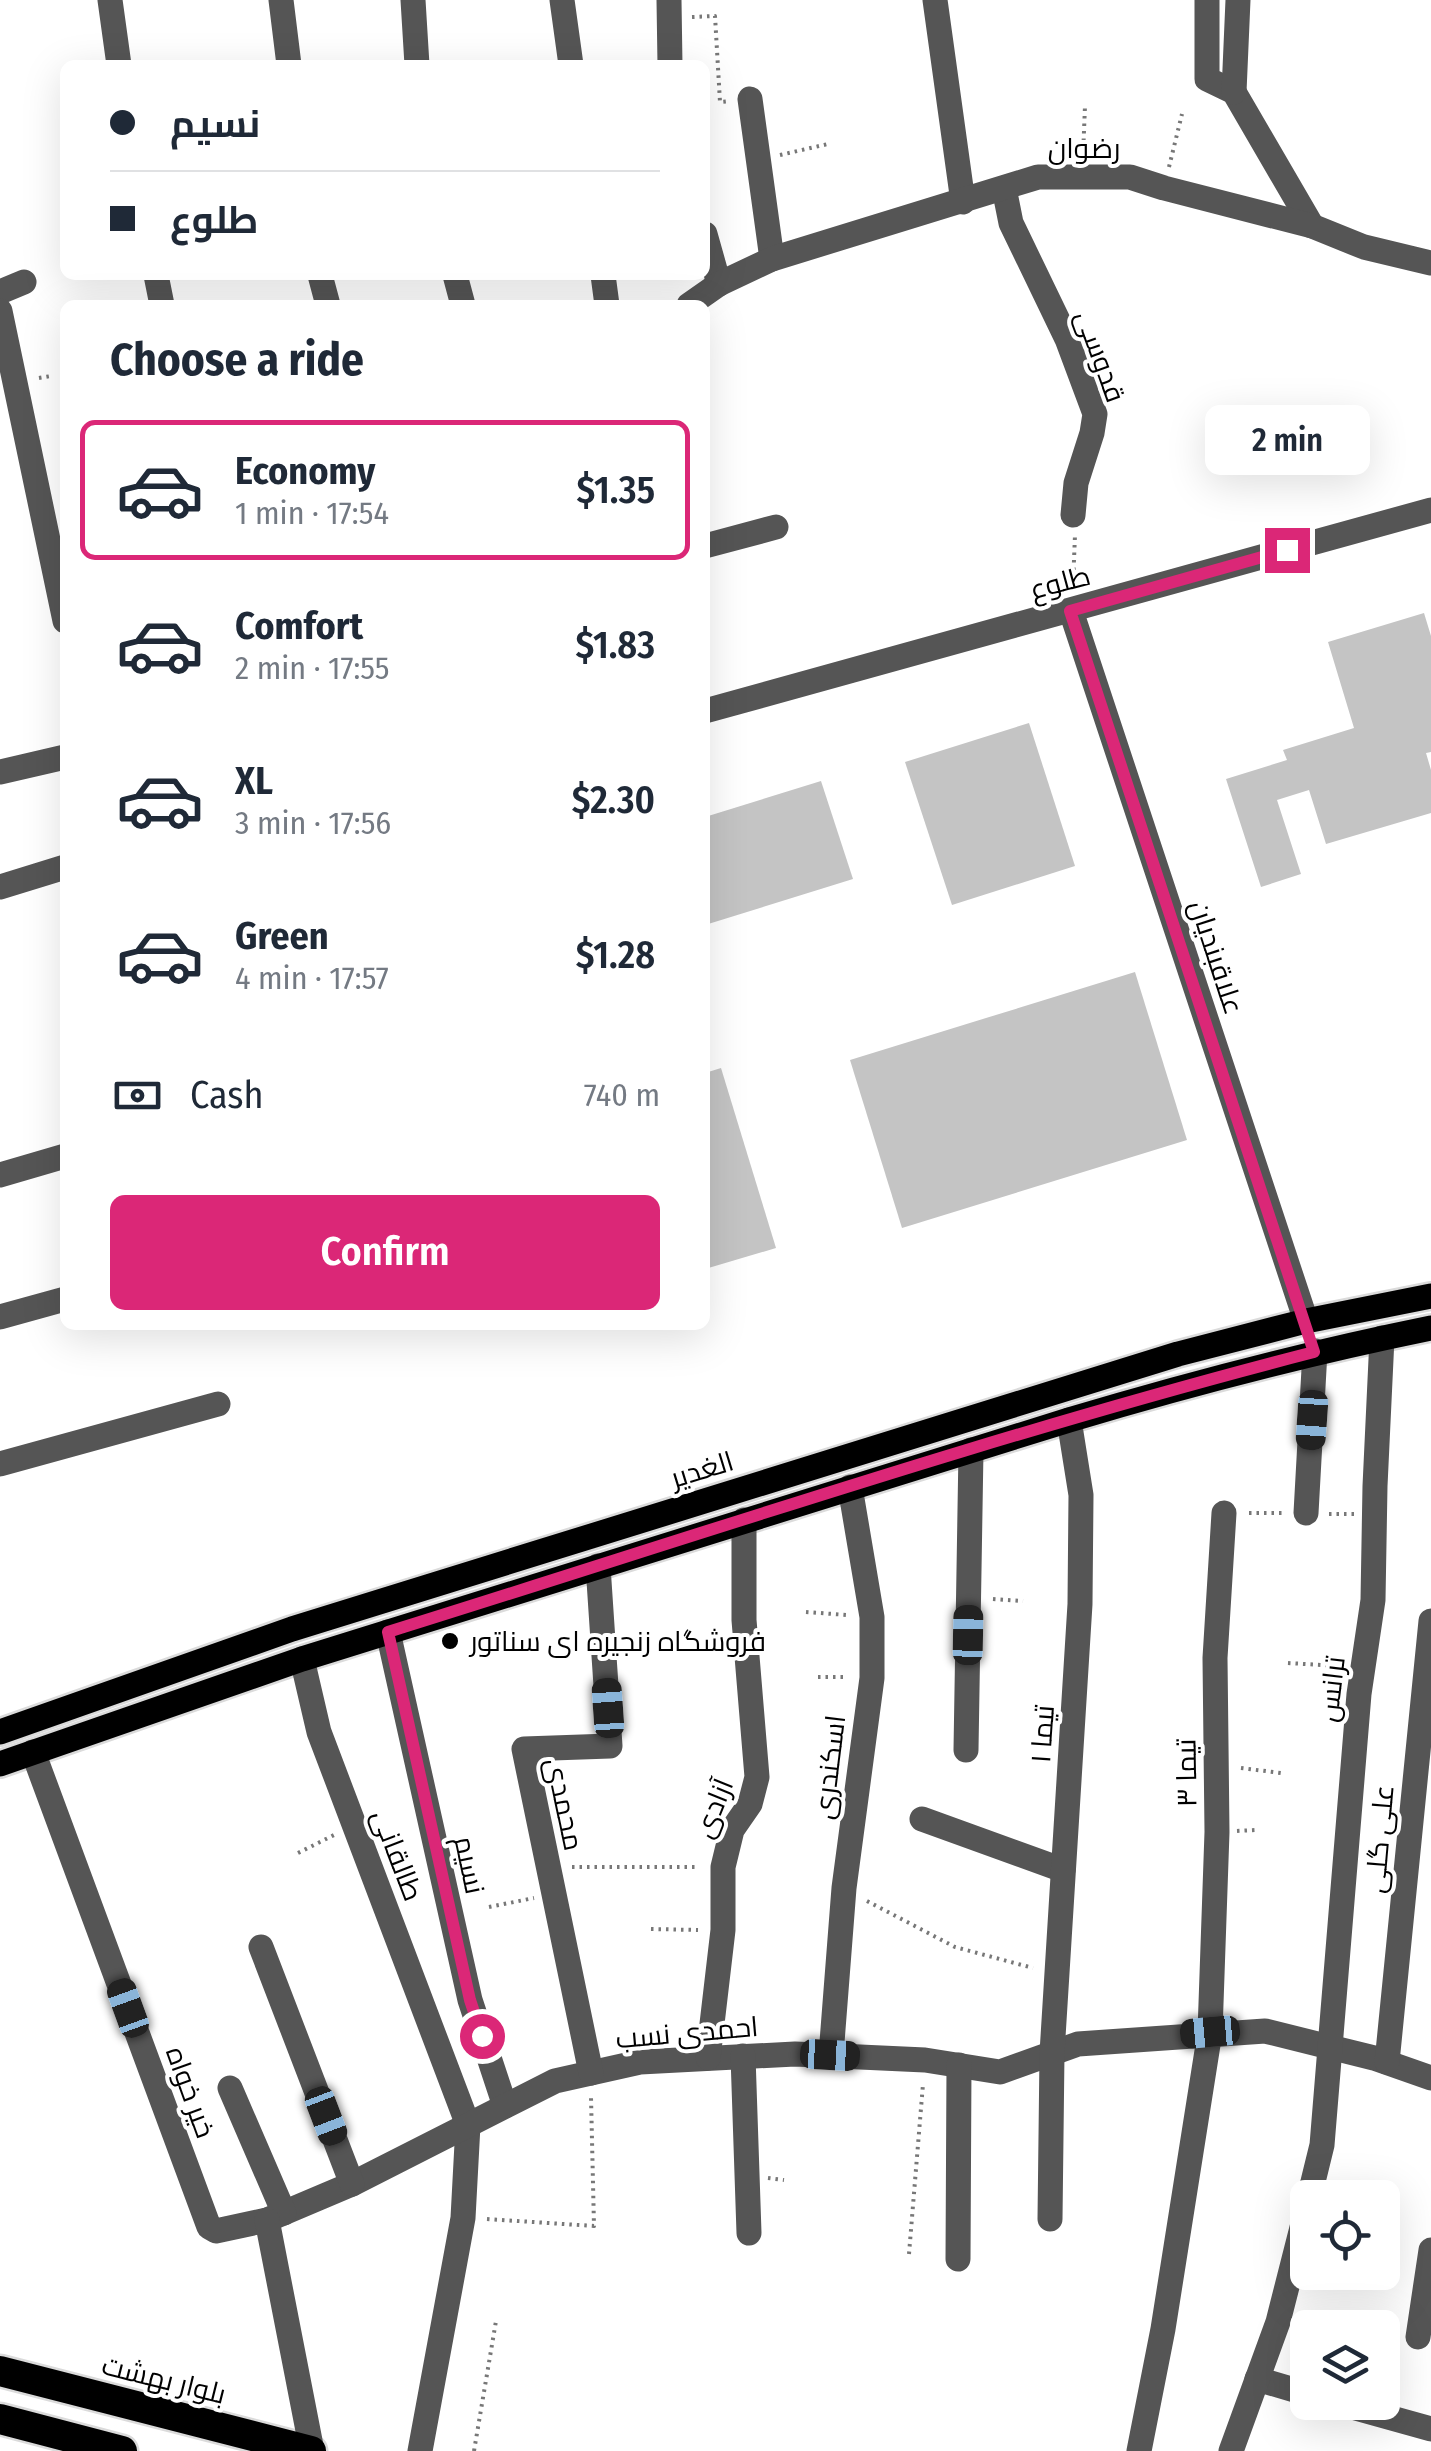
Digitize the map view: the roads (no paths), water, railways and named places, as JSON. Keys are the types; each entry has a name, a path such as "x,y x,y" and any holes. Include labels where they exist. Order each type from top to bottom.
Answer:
{"highway":[{"name":"بلوار بهشت","path":"0,2371 311,2451"},
{"path":"0,2420 122,2451"}],"main road":[{"name":"الغدیر","path":"0,1732 292,1629 816,1464 1178,1354 1306,1321 1431,1296"},
{"path":"1306,1321 1314,1352"},
{"path":"0,1764 302,1659 1186,1384 1431,1328"}],"street":[{"path":"110,0 118,60"},
{"path":"281,0 288,60"},
{"path":"414,0 418,60"},
{"path":"562,0 571,60"},
{"path":"935,0 963,202"},
{"path":"1207,0 1206,79 1234,92"},
{"path":"1238,0 1234,92 1312,226"},
{"path":"668,9 670,60"},
{"path":"750,100 772,258"},
{"name":"رضوان","path":"696,300 772,258 1038,177 1130,177 1312,226 1364,247 1431,262"},
{"name":"قدوسی","path":"1004,188 1010,223 1067,339 1094,414 1072,515"},
{"path":"710,252 719,284"},
{"path":"0,311 60,596"},
{"name":"طلوع","path":"710,710 1431,510"},
{"path":"710,545 776,527"},
{"name":"علاقبندیان","path":"1070,611 1306,1321"},
{"path":"0,772 60,758"},
{"path":"0,887 60,869"},
{"path":"0,1175 60,1157"},
{"path":"0,1317 60,1300"},
{"name":"ترانس","path":"1313,2180 1322,2144 1363,1667 1373,1600 1382,1338"},
{"path":"1306,1513 1314,1352"},
{"path":"0,1464 218,1404"},
{"name":"تیما ۱","path":"1050,2219 1052,2053 1080,1604 1081,1495 1069,1420"},
{"path":"966,1750 971,1450"},
{"name":"اسکندری","path":"830,2055 844,1888 872,1678 872,1617 850,1487"},
{"name":"تیما ۳","path":"1139,2451 1163,2329 1210,2032 1218,1832 1215,1658 1224,1513"},
{"name":"آزادی","path":"708,2058 723,1930 723,1867 732,1830 750,1804 758,1778 744,1620 744,1520"},
{"name":"محمدی","path":"590,2073 524,1749 610,1746 598,1566"},
{"name":"علی گلی","path":"1387,2062 1431,1621"},
{"name":"نسیم","path":"388,1632 470,2000 506,2106"},
{"name":"طالقانی","path":"302,1659 320,1732 468,2125"},
{"name":"خیر خواه","path":"34,1752 209,2227 226,2231 276,2216"},
{"path":"922,1820 1064,1870"},
{"path":"261,1946 352,2184"},
{"name":"احمدی نسب","path":"276,2216 352,2184 555,2081 640,2062 830,2055 924,2060 1000,2072 1078,2044 1265,2031 1387,2062 1431,2078"},
{"path":"743,2056 749,2233"},
{"path":"958,2259 960,2066"},
{"path":"230,2088 276,2216 311,2451"},
{"path":"420,2451 462,2218 468,2125"},
{"path":"1418,2337 1431,2250"},
{"name":"ترانس","path":"1231,2451 1278,2322 1290,2274"},
{"path":"1257,2379 1290,2389"},
{"path":"1399,2420 1431,2429"}],"place":[{"name":"فروشگاه زنجیره ای سناتور","path":"450,1641"}]}
